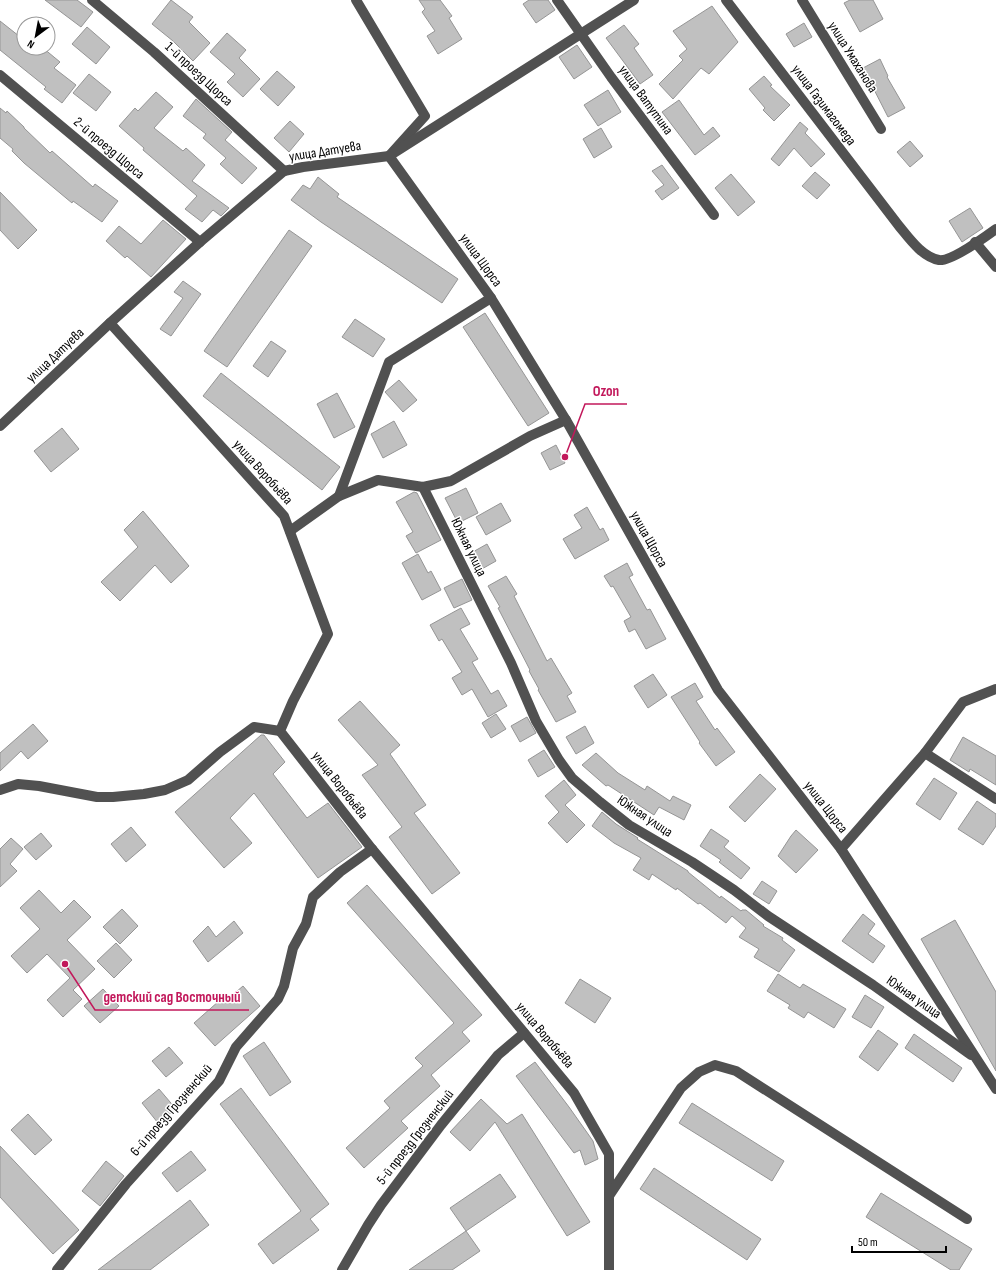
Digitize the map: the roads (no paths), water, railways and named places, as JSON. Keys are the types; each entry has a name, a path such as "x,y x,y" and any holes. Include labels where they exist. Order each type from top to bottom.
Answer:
{"street":[{"name":"1-й проезд Щорса","path":"92,0 154,52 284,171"},
{"path":"356,0 425,116 389,156"},
{"name":"улица Ватутина","path":"557,0 714,215"},
{"name":"улица Датуева","path":"0,426 110,323 200,242 284,171 303,167 389,156 634,0"},
{"name":"улица Газимагомеда","path":"726,0 899,226 924,252 938,260 943,261 953,258 996,229"},
{"name":"улица Умаханова","path":"802,0 881,129"},
{"name":"2-й проезд Щорса","path":"0,75 200,242"},
{"name":"улица Щорса","path":"389,156 491,298 566,420 718,690 841,849 996,1089"},
{"path":"975,242 996,267"},
{"path":"339,496 389,362 491,298"},
{"name":"улица Воробьёва","path":"110,323 284,516 328,634 293,700 280,731 372,849 574,1093 609,1154 609,1270"},
{"path":"290,531 339,496 378,480 423,487 451,481 530,436 566,420"},
{"name":"Южная улица","path":"423,487 511,663 536,721 559,760 572,778 629,825 692,862 734,890 768,916 874,986 976,1058"},
{"path":"841,849 925,753 963,702 996,689"},
{"path":"0,790 18,784 38,786 97,797 144,794 164,790 188,780 220,752 254,727 280,731"},
{"path":"925,753 996,799"},
{"name":"6-й проезд Грозненский","path":"57,1270 126,1184 219,1081 236,1047 278,999 284,986 293,948 306,924 313,897 340,872 372,849"},
{"name":"5-й проезд Грозненский","path":"342,1270 368,1224 440,1125 498,1055 524,1033"},
{"path":"609,1196 681,1088 699,1072 715,1065 736,1071 967,1219"}],"place":[{"name":"Ozon","path":"565,457"},
{"name":"детский сад Восточный","path":"65,964"}]}
